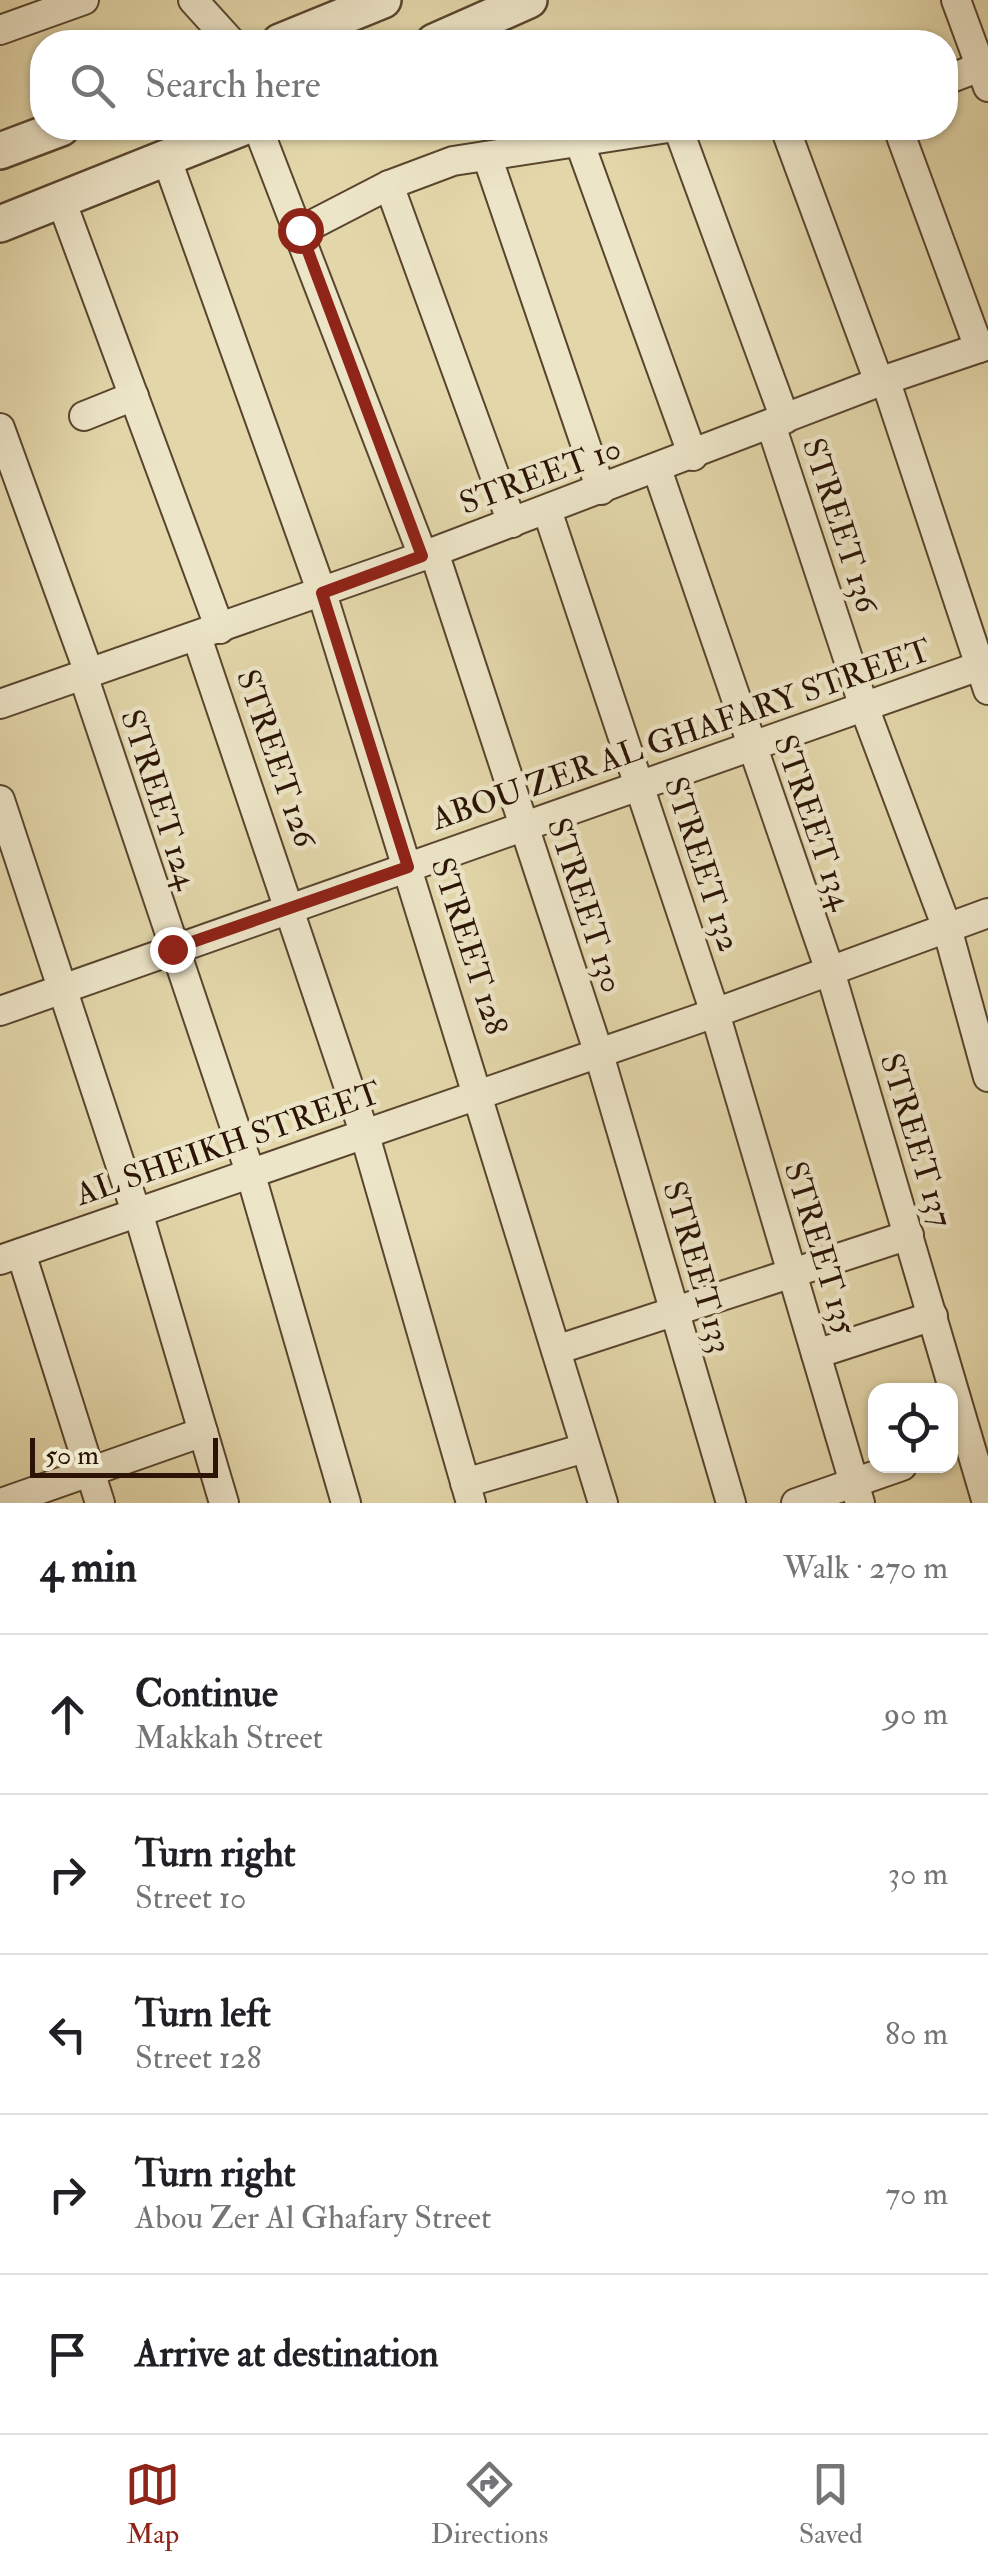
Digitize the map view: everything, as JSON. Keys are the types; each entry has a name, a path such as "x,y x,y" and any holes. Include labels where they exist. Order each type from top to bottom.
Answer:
{"street":[{"path":"0,30 84,0"},
{"path":"193,0 220,30"},
{"path":"309,30 383,0"},
{"path":"461,30 529,0"},
{"path":"956,0 986,73 958,78"},
{"path":"0,151 30,140"},
{"path":"0,224 209,140"},
{"name":"STREET 130","path":"263,140 428,554 598,1051"},
{"path":"300,230 390,185 453,161 586,140"},
{"name":"STREET 136","path":"682,140 778,422 864,708 947,928 988,1077"},
{"path":"790,140 882,380 985,673"},
{"path":"903,140 984,347"},
{"path":"579,141 693,456"},
{"name":"STREET 128","path":"166,156 322,593 479,1091 603,1503"},
{"path":"487,156 601,490"},
{"path":"390,185 512,523"},
{"name":"STREET 126","path":"61,200 134,396 209,633 364,1132 468,1493"},
{"name":"STREET 10","path":"0,704 322,593 693,456 882,380 984,347"},
{"path":"84,416 134,396"},
{"name":"STREET 124","path":"0,428 86,674 172,949 250,1172 346,1503"},
{"name":"STREET 134","path":"657,469 830,971"},
{"name":"STREET 132","path":"547,510 715,1013"},
{"name":"ABOU ZER AL GHAFARY STREET","path":"0,1010 749,745 985,673"},
{"path":"0,800 137,1212 224,1503"},
{"name":"AL SHEIKH STREET","path":"10,1257 479,1091 715,1013 988,913"},
{"name":"STREET 137","path":"830,971 987,1503"},
{"name":"STREET 135","path":"715,1013 856,1493"},
{"name":"STREET 133","path":"598,1051 731,1503"},
{"path":"556,1350 909,1235"},
{"path":"10,1257 100,1503"},
{"path":"816,1354 933,1316"},
{"path":"0,1503 204,1432"},
{"path":"468,1493 585,1448"},
{"path":"796,1503 856,1493 890,1473"}],"route":[{"path":"172,949 408,867 322,593 422,556 300,230"}]}
